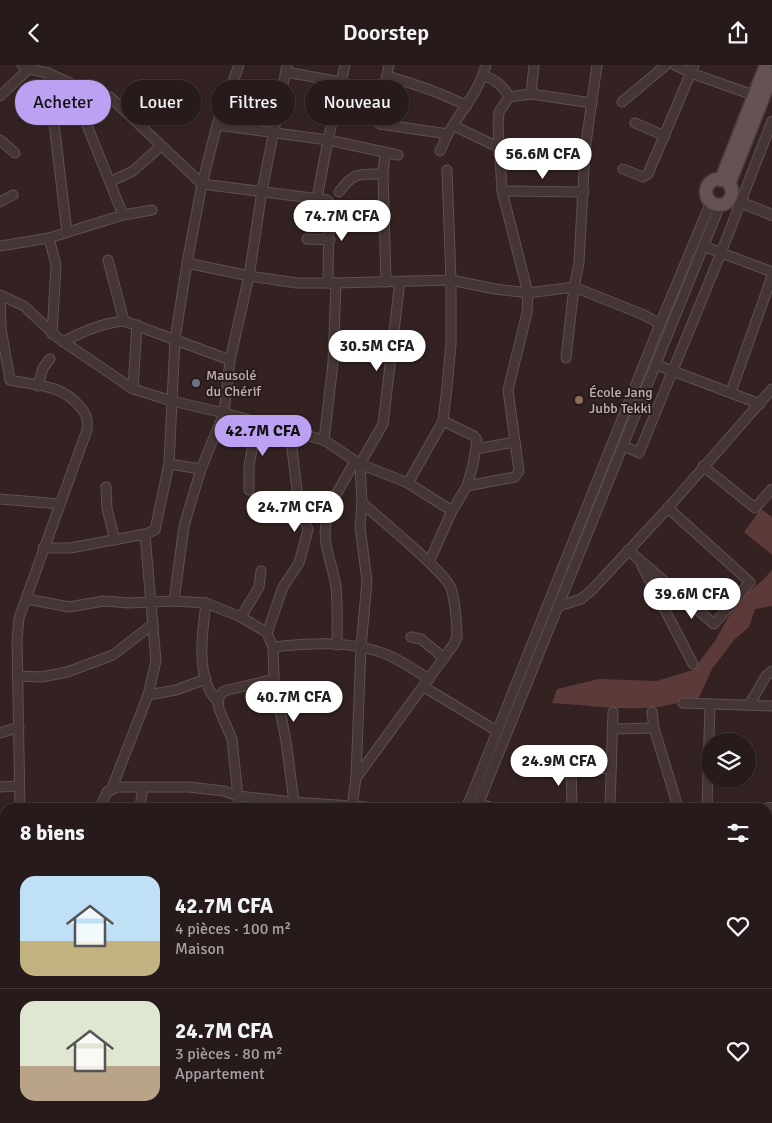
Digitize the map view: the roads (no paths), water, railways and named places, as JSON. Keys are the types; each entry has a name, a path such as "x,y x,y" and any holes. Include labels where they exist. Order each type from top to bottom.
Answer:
{"main road":[{"path":"725,182 753,95 766,65"},
{"path":"725,182 772,75"},
{"path":"712,181 725,182 731,191 725,202 706,195 707,187 712,181"}],"street":[{"path":"234,80 239,65"},
{"path":"341,80 345,65"},
{"path":"389,65 377,122 448,134"},
{"path":"440,151 448,134 467,106 486,65"},
{"path":"531,94 534,65"},
{"path":"566,358 574,287 579,263 585,150 597,65"},
{"path":"622,102 666,65"},
{"path":"675,65 693,69 753,95"},
{"path":"0,95 28,66 63,80"},
{"path":"174,601 184,526 201,469 224,413 230,360 249,276 262,191 286,68 333,80"},
{"path":"623,169 643,177 647,176 693,69"},
{"path":"48,73 67,233"},
{"path":"483,75 497,81 509,97"},
{"path":"387,76 433,91 467,106"},
{"path":"467,486 516,475 519,468 508,390 527,313 528,293 502,191 499,112 509,97 531,94 592,103"},
{"path":"111,98 202,184 327,199 329,202 333,363 324,440"},
{"path":"474,803 497,731 660,324 725,202 772,121"},
{"path":"635,123 665,136"},
{"path":"87,125 123,215"},
{"path":"43,549 70,548 145,534 155,530 169,464 175,339 202,184 217,125 273,131 328,140 398,155"},
{"path":"317,198 331,125"},
{"path":"454,126 500,148 585,150"},
{"path":"0,139 15,153"},
{"path":"110,182 133,171 161,146"},
{"path":"385,153 383,174 386,281"},
{"path":"408,483 443,421 451,344 447,170"},
{"path":"339,193 348,179 361,174 383,174"},
{"path":"502,191 584,192"},
{"path":"0,202 13,195"},
{"path":"725,202 772,215"},
{"path":"474,803 559,606 703,246 725,202"},
{"path":"624,447 639,453 674,371 721,253 725,202"},
{"path":"0,246 49,238 123,215 152,210"},
{"path":"49,238 56,265 52,334"},
{"path":"307,239 330,240"},
{"path":"703,246 772,274 731,391"},
{"path":"108,261 124,321"},
{"path":"187,263 249,276 297,283 451,280 495,289 528,293 574,287 644,315 660,324"},
{"path":"337,645 336,589 334,573 328,558 325,525 329,509 383,424 400,281"},
{"path":"21,803 17,640 19,618 87,429 88,421 85,413 74,399 66,393 58,389 10,380 2,351 0,295 24,306 52,334 133,389 172,401 324,440 358,462 408,483 452,511"},
{"path":"63,342 78,333 108,322 124,321 230,360"},
{"path":"133,389 137,325"},
{"path":"38,386 43,368 50,359"},
{"path":"657,365 760,403"},
{"path":"559,606 574,603 586,595 668,508 772,389"},
{"path":"429,562 452,511 467,486 476,449 476,438 443,421"},
{"path":"249,490 249,466 257,422"},
{"path":"267,633 283,587 299,563 308,530 297,490 291,441 292,431"},
{"path":"476,449 515,442"},
{"path":"353,803 356,778 367,581 360,527 362,503 358,462"},
{"path":"169,464 201,469"},
{"path":"703,466 756,508 772,489"},
{"path":"106,487 107,509 115,540"},
{"path":"0,499 60,504"},
{"path":"356,778 444,658 457,637 452,590 448,583 429,562 362,503"},
{"path":"628,550 714,624 750,582 668,508"},
{"path":"112,789 148,695 156,661 145,534"},
{"path":"638,559 693,664"},
{"path":"241,617 259,587 261,571"},
{"path":"27,599 69,607 104,601 129,603 152,601 206,603 241,617 267,633 273,647 274,679 286,741 294,803 188,787 116,787 107,792 102,803"},
{"path":"206,603 202,638 203,668 208,688 218,702"},
{"path":"18,676 42,677 67,672 113,655 153,624"},
{"path":"411,637 421,639 444,658"},
{"path":"273,647 315,643 362,647 389,655 426,683 497,731"},
{"path":"749,705 766,676 772,671"},
{"path":"148,695 176,690 206,679"},
{"path":"239,803 232,739 219,709 218,702 220,695 224,691 274,679"},
{"path":"683,703 772,706"},
{"path":"707,803 710,704"},
{"path":"610,803 613,712"},
{"path":"652,712 654,728 677,803"},
{"path":"0,733 19,727"},
{"path":"612,729 654,728"},
{"path":"523,763 611,769"},
{"path":"571,767 572,803"},
{"path":"0,787 19,786"},
{"path":"141,803 143,787"}],"place":[{"name":"Mausolé du Chérif","path":"196,383"},
{"name":"École Jang Jubb Tekki","path":"579,400"}]}
